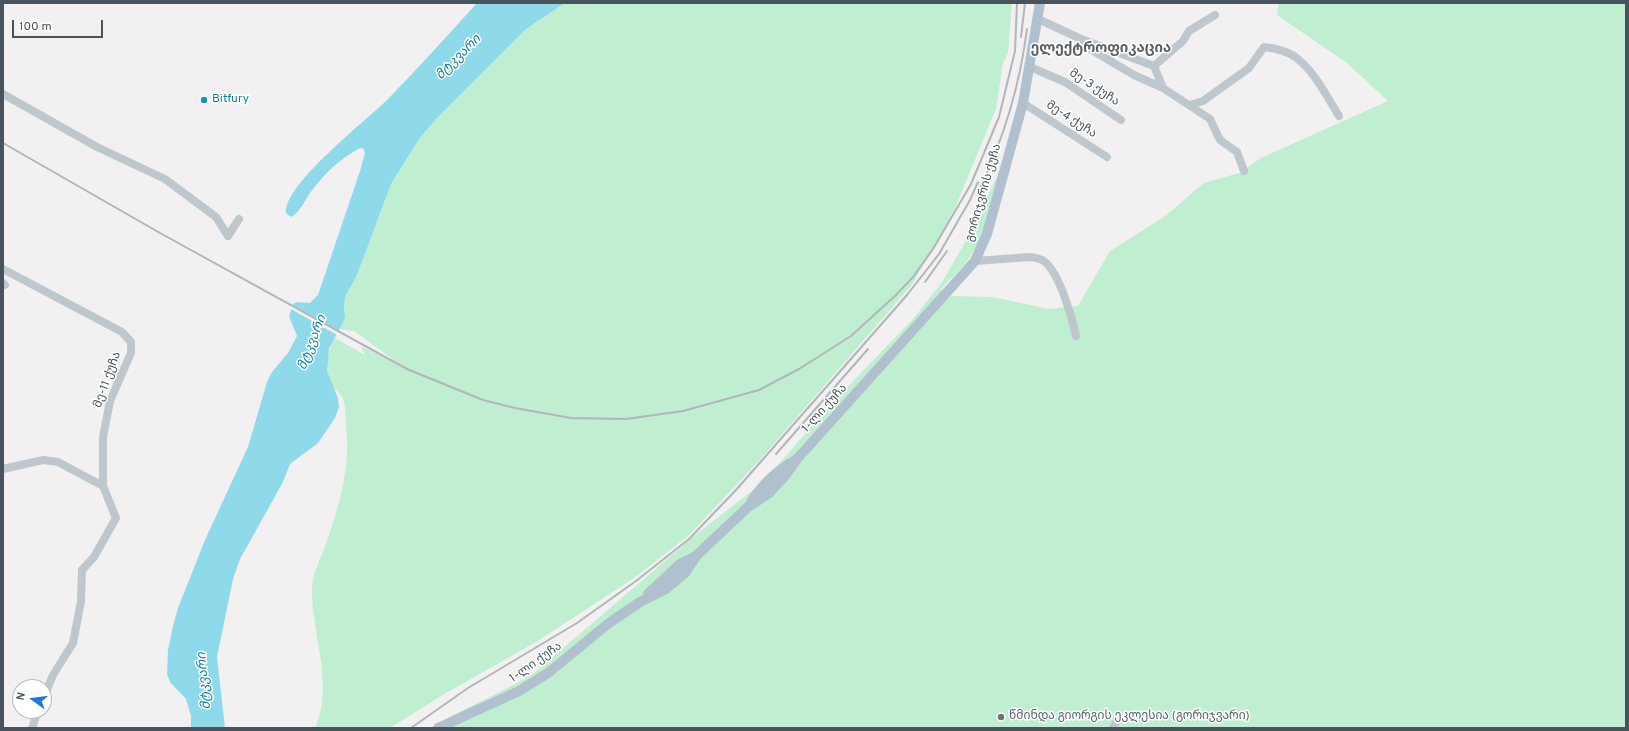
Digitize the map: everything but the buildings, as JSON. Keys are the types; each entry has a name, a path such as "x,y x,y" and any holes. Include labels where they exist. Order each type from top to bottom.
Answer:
{"main road":[{"name":"გორიჯვრის ქუჩა","path":"871,377 975,261 987,234 1023,103 1040,3"},
{"name":"1-ლი ქუჩა","path":"438,728 519,692 548,673 609,622 640,602 680,564 697,555 748,507 769,493 871,377"}],"street":[{"path":"1154,66 1183,41 1189,31 1215,15"},
{"path":"1038,19 1081,39 1154,66 1163,88"},
{"path":"1081,39 1090,49 1134,76 1163,88 1210,118 1220,140 1237,152 1244,171"},
{"path":"1190,105 1203,102 1250,68 1264,47 1274,48 1299,59 1320,84 1339,116"},
{"name":"მე-3 ქუჩა","path":"1030,67 1065,82 1121,120"},
{"path":"3,94 97,147 165,179 216,217 228,236 239,219"},
{"name":"მე-4 ქუჩა","path":"1023,103 1107,157"},
{"path":"975,261 1030,257 1039,258 1045,263 1064,296 1076,336"},
{"name":"მე-11 ქუჩა","path":"3,269 122,332 131,342 131,353 110,401 103,437 103,486 116,518 94,558 82,570 81,601 73,643 51,679"},
{"path":"3,469 43,460 58,462 103,486"},
{"path":"1112,728 1118,719"}],"green space":[{"path":"565,3 1012,3 1008,53 1003,63 996,109 950,220 911,286 756,464 688,536 634,578 536,642 441,696 390,728 315,728 321,712 323,677 315,623 312,582 332,527 340,499 346,470 347,455 345,404 343,398 331,384 327,366 328,355 335,338 365,355 361,346 405,368 354,331 339,329 345,315 345,297 357,275 391,184 419,139 436,119 526,29"},
{"path":"1279,3 1626,3 1626,728 431,728 533,674 694,536 762,483 833,402 913,319 943,281 968,237 1000,170 989,215 981,237 964,266 941,289 949,296 993,297 1048,309 1078,306 1110,251 1164,217 1204,183 1239,173 1261,158 1388,101 1347,63 1277,15"}],"water":[{"name":"მტკვარი","path":"477,3 565,3 526,29 436,119 419,139 391,184 357,275 345,297 345,318 329,349 327,371 338,398 339,407 335,418 318,443 290,464 283,482 240,559 233,579 217,657 225,728 191,728 191,716 186,699 170,682 167,674 168,650 178,608 205,540 248,447 267,382 272,372 288,353 297,336 289,316 293,304 297,302 310,303 318,295 360,171 365,153 363,148 356,150 344,158 328,172 310,193 299,210 291,217 286,213 289,201 298,186 311,170 388,99"}],"pier":[{"path":"291,304 340,331 339,336 289,308"}],"railway":[{"path":"3,143 160,233 407,369 483,400 515,408 571,418 626,419 683,411 759,390 799,369 851,336 896,295 913,277 933,249 971,184 999,117 1015,51 1017,3"},
{"path":"1021,37 1025,3"},
{"path":"979,191 996,152 1009,112 1020,71 1027,29"},
{"path":"411,728 468,688 577,623 636,581 689,539 736,490 907,295 939,254 970,200 978,182"},
{"path":"925,282 947,251"},
{"path":"776,454 868,349"}],"place":[{"name":"Bitfury","path":"204,100"},
{"name":"წმინდა გიორგის ეკლესია (გორიჯვარი)","path":"1001,717"}],"district":[{"name":"ელექტროფიკაცია","path":"1101,49"}]}
